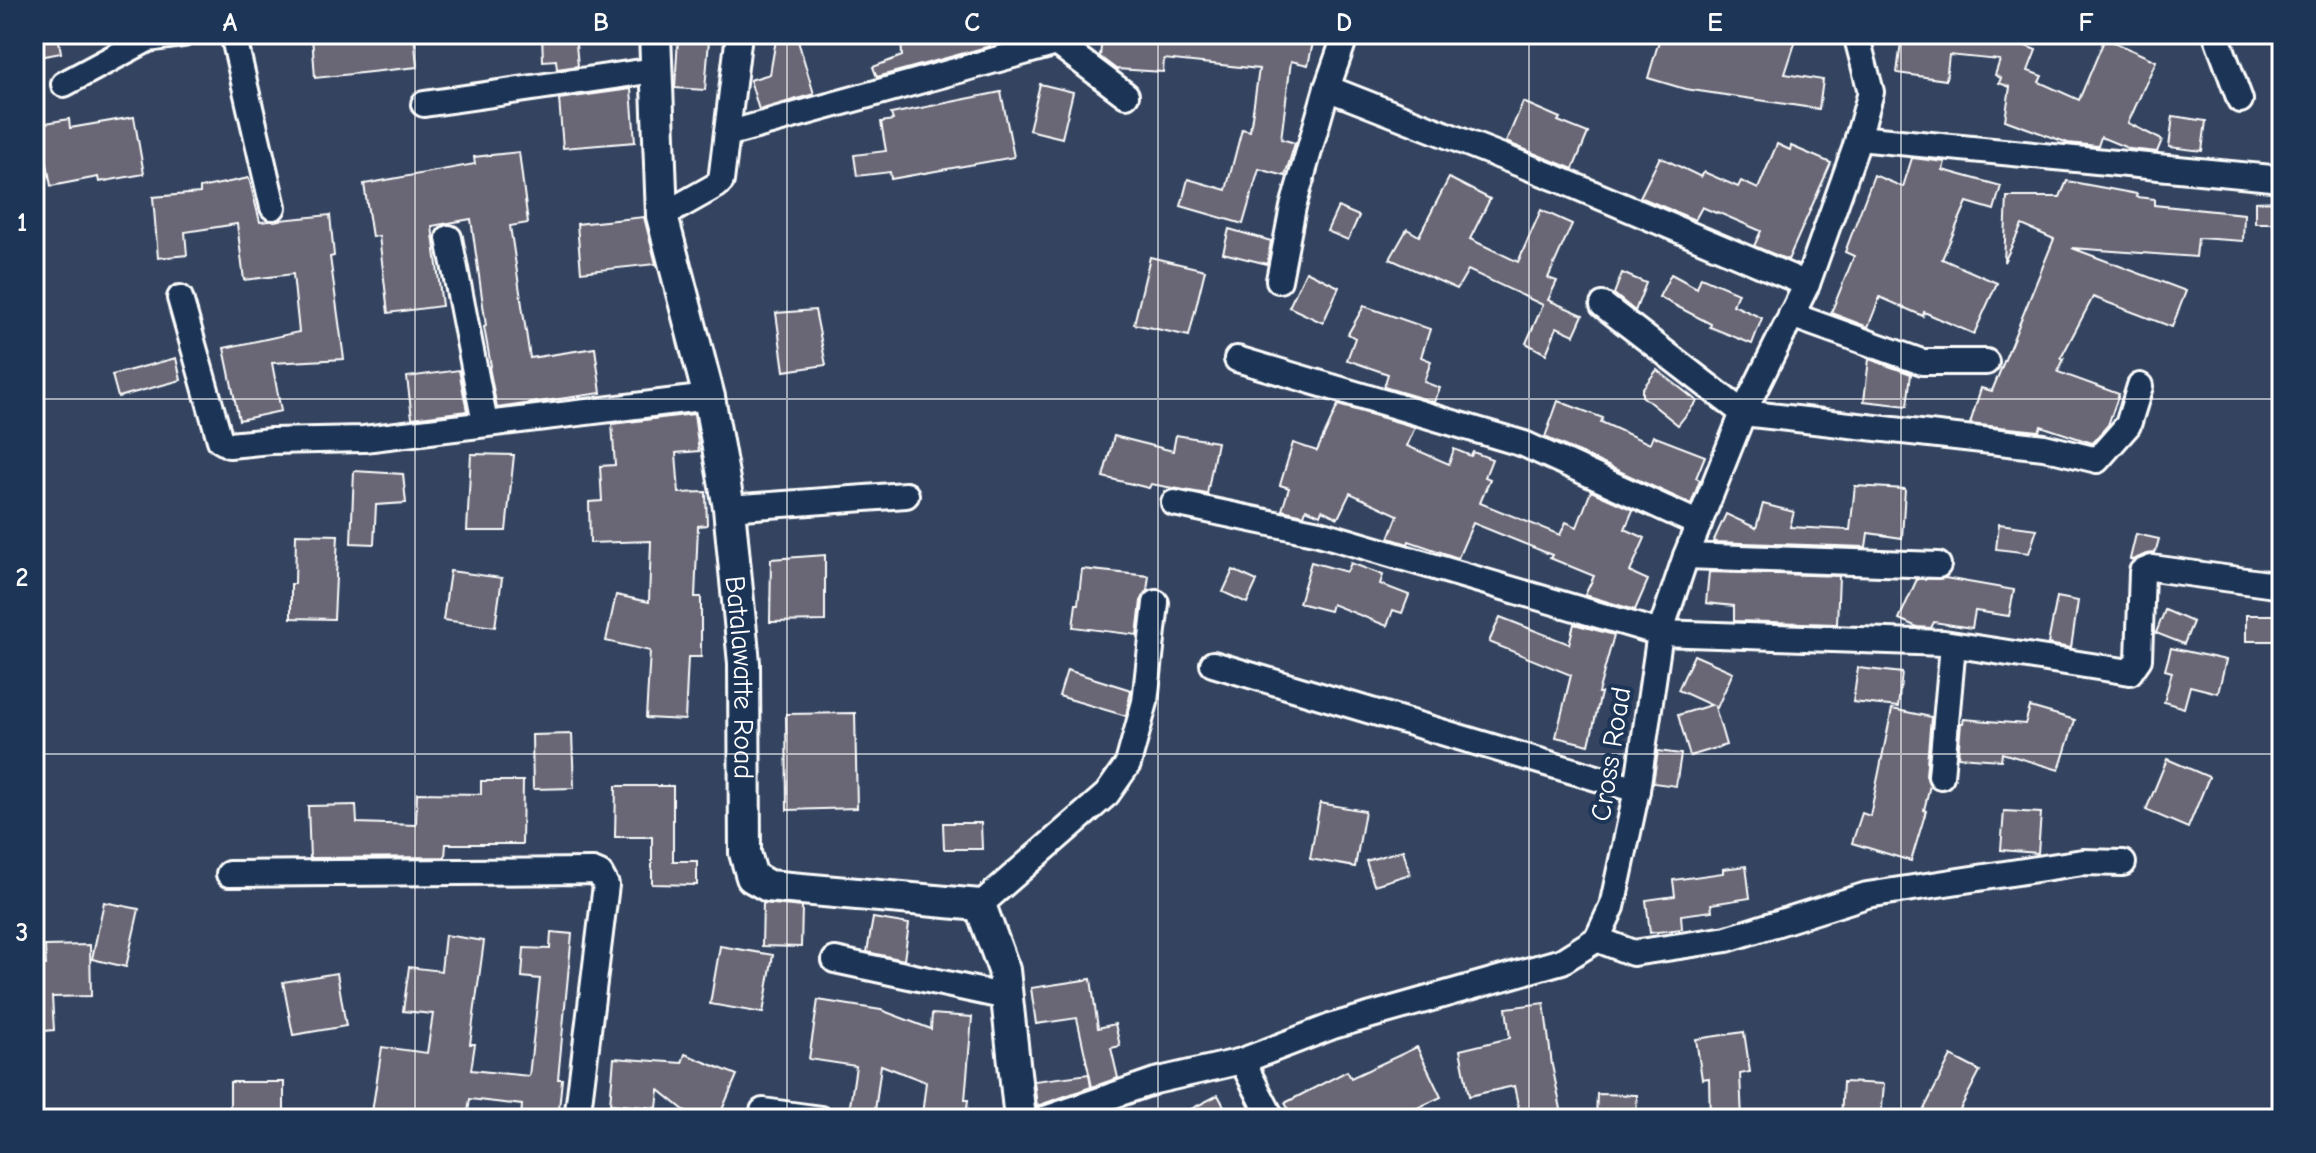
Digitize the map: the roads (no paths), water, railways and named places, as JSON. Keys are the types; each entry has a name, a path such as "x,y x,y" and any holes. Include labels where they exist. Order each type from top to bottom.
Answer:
{"street":[{"path":"64,84 148,39 183,34"},
{"path":"233,34 273,207"},
{"name":"Batalawatte Road","path":"655,34 662,216 709,397 729,508 744,663 745,853 752,877 768,886 980,905"},
{"path":"662,216 721,181 739,34"},
{"path":"1279,280 1293,207 1346,34"},
{"name":"Cross Road","path":"1597,939 1612,907 1637,790 1660,633 1686,556 1743,413 1807,284 1858,138 1871,92 1856,34"},
{"path":"2216,34 2240,100"},
{"path":"727,134 1058,38 1126,95"},
{"path":"424,104 655,70"},
{"path":"1327,88 1556,178 1807,284"},
{"path":"1858,138 2282,179"},
{"path":"449,238 485,423"},
{"path":"180,298 220,440 229,445 364,439 709,397"},
{"path":"1603,305 1743,413 2044,447 2097,460 2128,425 2140,386"},
{"path":"1791,315 1922,362 1986,362"},
{"path":"1237,359 1524,444 1699,524"},
{"path":"729,508 906,495"},
{"path":"1174,503 1319,533 1660,633 1953,645 2130,672 2139,659 2142,572 2152,568 2282,586"},
{"path":"1686,556 1938,565"},
{"path":"1020,1119 1004,970 980,905 1107,794 1128,764 1145,702 1156,603"},
{"path":"1941,776 1953,645"},
{"path":"1213,664 1637,790"},
{"path":"1045,1119 1155,1081 1242,1061 1333,1026 1562,961 1597,939 1633,953 1727,939 1867,895 2083,862 2123,863"},
{"path":"229,874 593,871 600,874 606,885 577,1119"},
{"path":"835,960 1007,997"},
{"path":"1242,1061 1272,1119"},
{"path":"763,1111 821,1119"}]}
